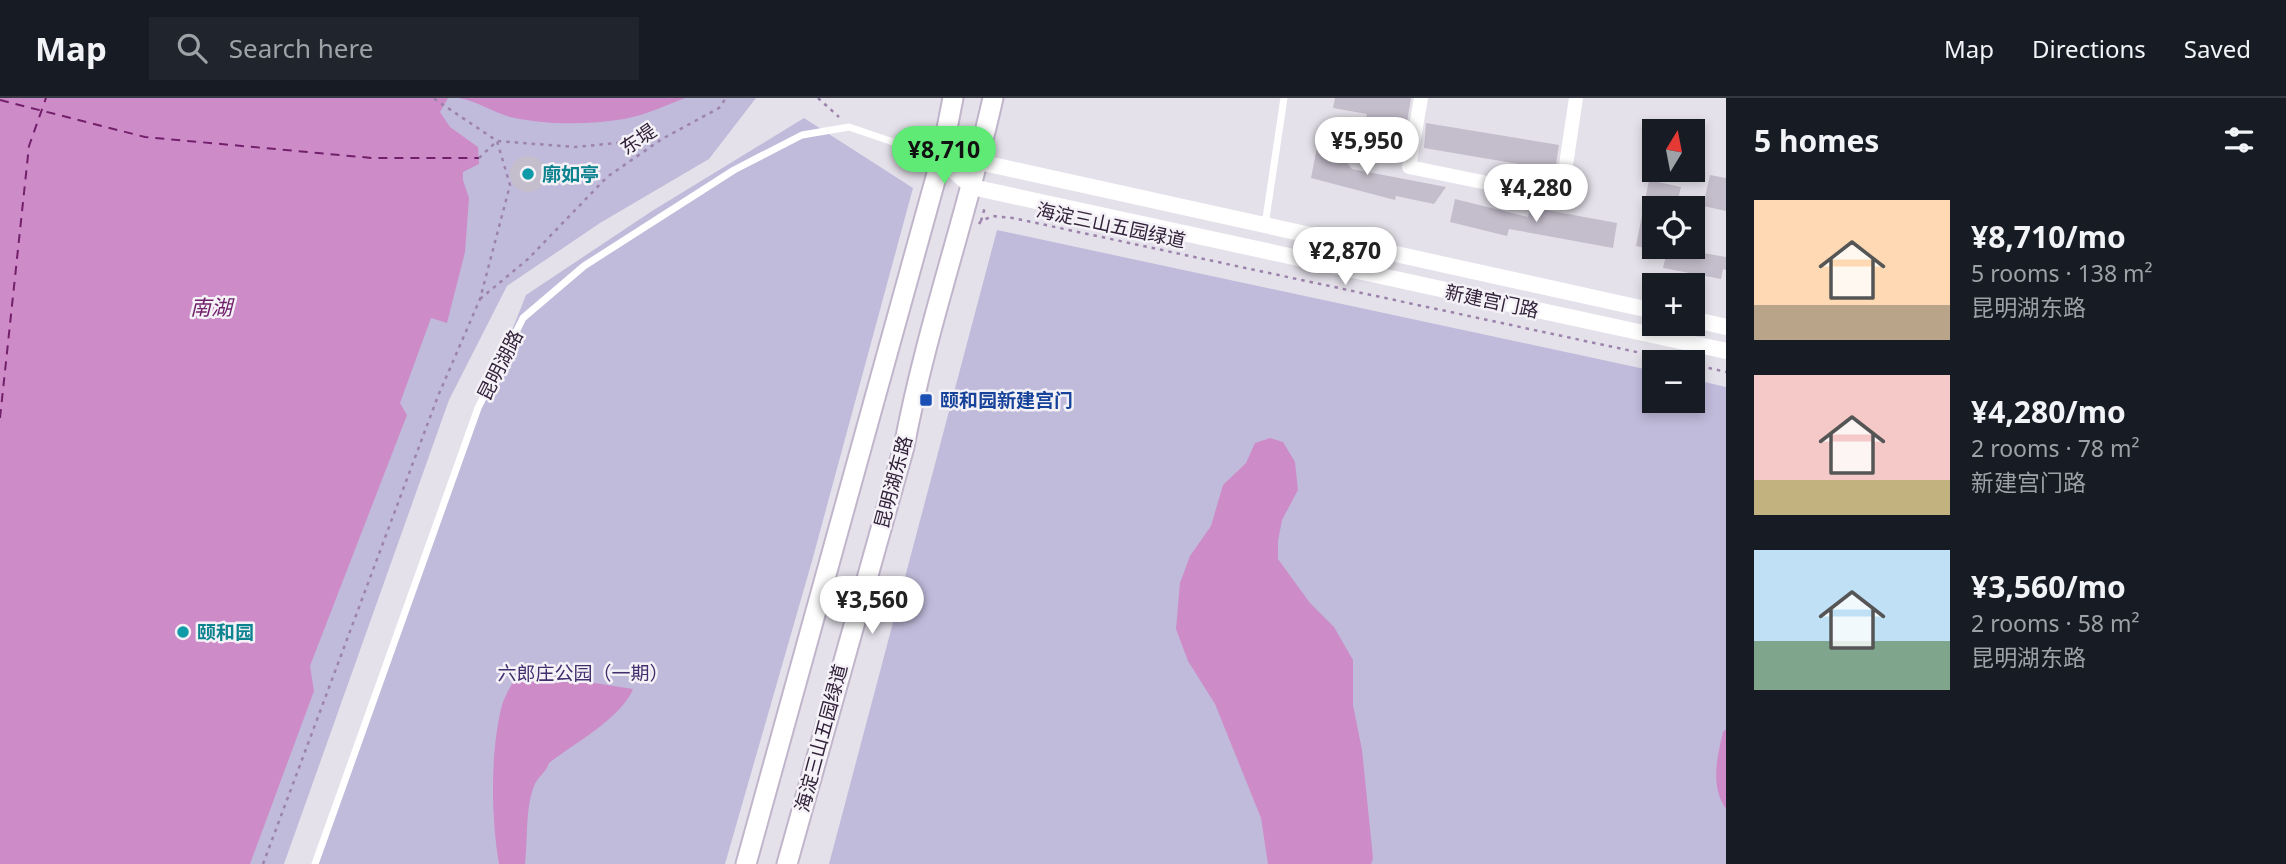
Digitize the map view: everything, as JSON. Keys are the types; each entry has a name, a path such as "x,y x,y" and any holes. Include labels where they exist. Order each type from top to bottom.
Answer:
{"main road":[{"name":"昆明湖东路","path":"746,864 942,159 953,98"},
{"name":"昆明湖东路","path":"787,864 904,447 913,397 979,162 993,98"}],"street":[{"path":"1421,98 1409,167 1560,198 1576,98"},
{"name":"新建宫门路","path":"942,159 979,162 1642,308"},
{"path":"942,159 972,187"},
{"name":"新建宫门路","path":"972,187 1726,351"},
{"path":"1705,322 1726,327"}],"lane":[{"path":"1265,225 1284,98"},
{"name":"昆明湖路","path":"315,864 478,408 523,318 583,266 734,170 802,135 849,127 942,159"}],"path":[{"path":"433,98 497,141 575,147 662,139"},
{"name":"东堤","path":"480,299 528,259 607,177 662,139 719,108 726,98"},
{"path":"818,98 849,127"},
{"path":"479,158 497,141"},
{"path":"263,864 438,396 480,299 510,185 497,141"},
{"path":"975,233 985,207"},
{"name":"海淀三山五园绿道","path":"981,221 993,216 1013,218 1642,353"},
{"path":"1705,367 1726,372"}],"green space":[{"name":"南湖","path":"0,98 756,98 709,159 600,223 507,286 449,400 284,864 0,864"},
{"name":"六郎庄公园（一期）","path":"804,118 913,188 812,561 725,864 315,864 448,491 526,295 652,211"},
{"path":"997,230 1642,368 1642,413 1705,413 1705,382 1726,387 1726,864 829,864"}],"water":[{"name":"南湖","path":"0,98 448,98 440,112 450,127 478,147 479,164 463,172 469,198 465,252 447,323 431,318 400,403 407,415 310,666 314,691 250,864 0,864"},
{"path":"459,98 685,98 624,119 567,123 510,117"},
{"path":"1270,438 1283,442 1295,462 1298,490 1282,520 1278,559 1310,603 1334,627 1353,660 1353,705 1362,750 1373,858 1371,864 1268,864 1261,818 1215,704 1188,661 1176,629 1180,583 1190,556 1211,526 1223,485 1246,463 1255,443"},
{"path":"519,671 633,689 627,700 608,720 549,763 531,795 525,864 499,864 493,805 495,743 502,705"},
{"path":"1726,729 1726,809 1718,791 1716,772 1723,732"}],"building":[{"path":"1335,98 1411,98 1404,141 1363,133 1367,114 1333,108"},
{"path":"1426,123 1559,145 1555,170 1424,148"},
{"path":"1319,137 1341,141 1339,153 1352,169 1446,187 1434,204 1396,196 1395,200 1311,178"},
{"name":"廓如亭","path":"528,156 541,161 546,174 541,187 528,192 515,187 510,174 515,161"},
{"path":"1710,175 1726,178 1726,211 1705,206"},
{"path":"1649,182 1681,187 1679,196 1646,196"},
{"path":"1455,199 1528,217 1530,207 1617,223 1613,248 1509,229 1507,236 1450,222"},
{"path":"1642,216 1642,247 1636,246"},
{"path":"1705,253 1726,257 1726,270 1723,269 1721,279 1705,276 1705,273 1663,268 1665,259 1705,259"}],"ferry route":[{"path":"0,418 29,146 46,98"},
{"path":"0,100 145,137 372,158 479,158"}],"place":[{"name":"廓如亭","path":"528,174"},
{"name":"颐和园新建宫门","path":"926,400"},
{"name":"颐和园","path":"183,632"}]}
